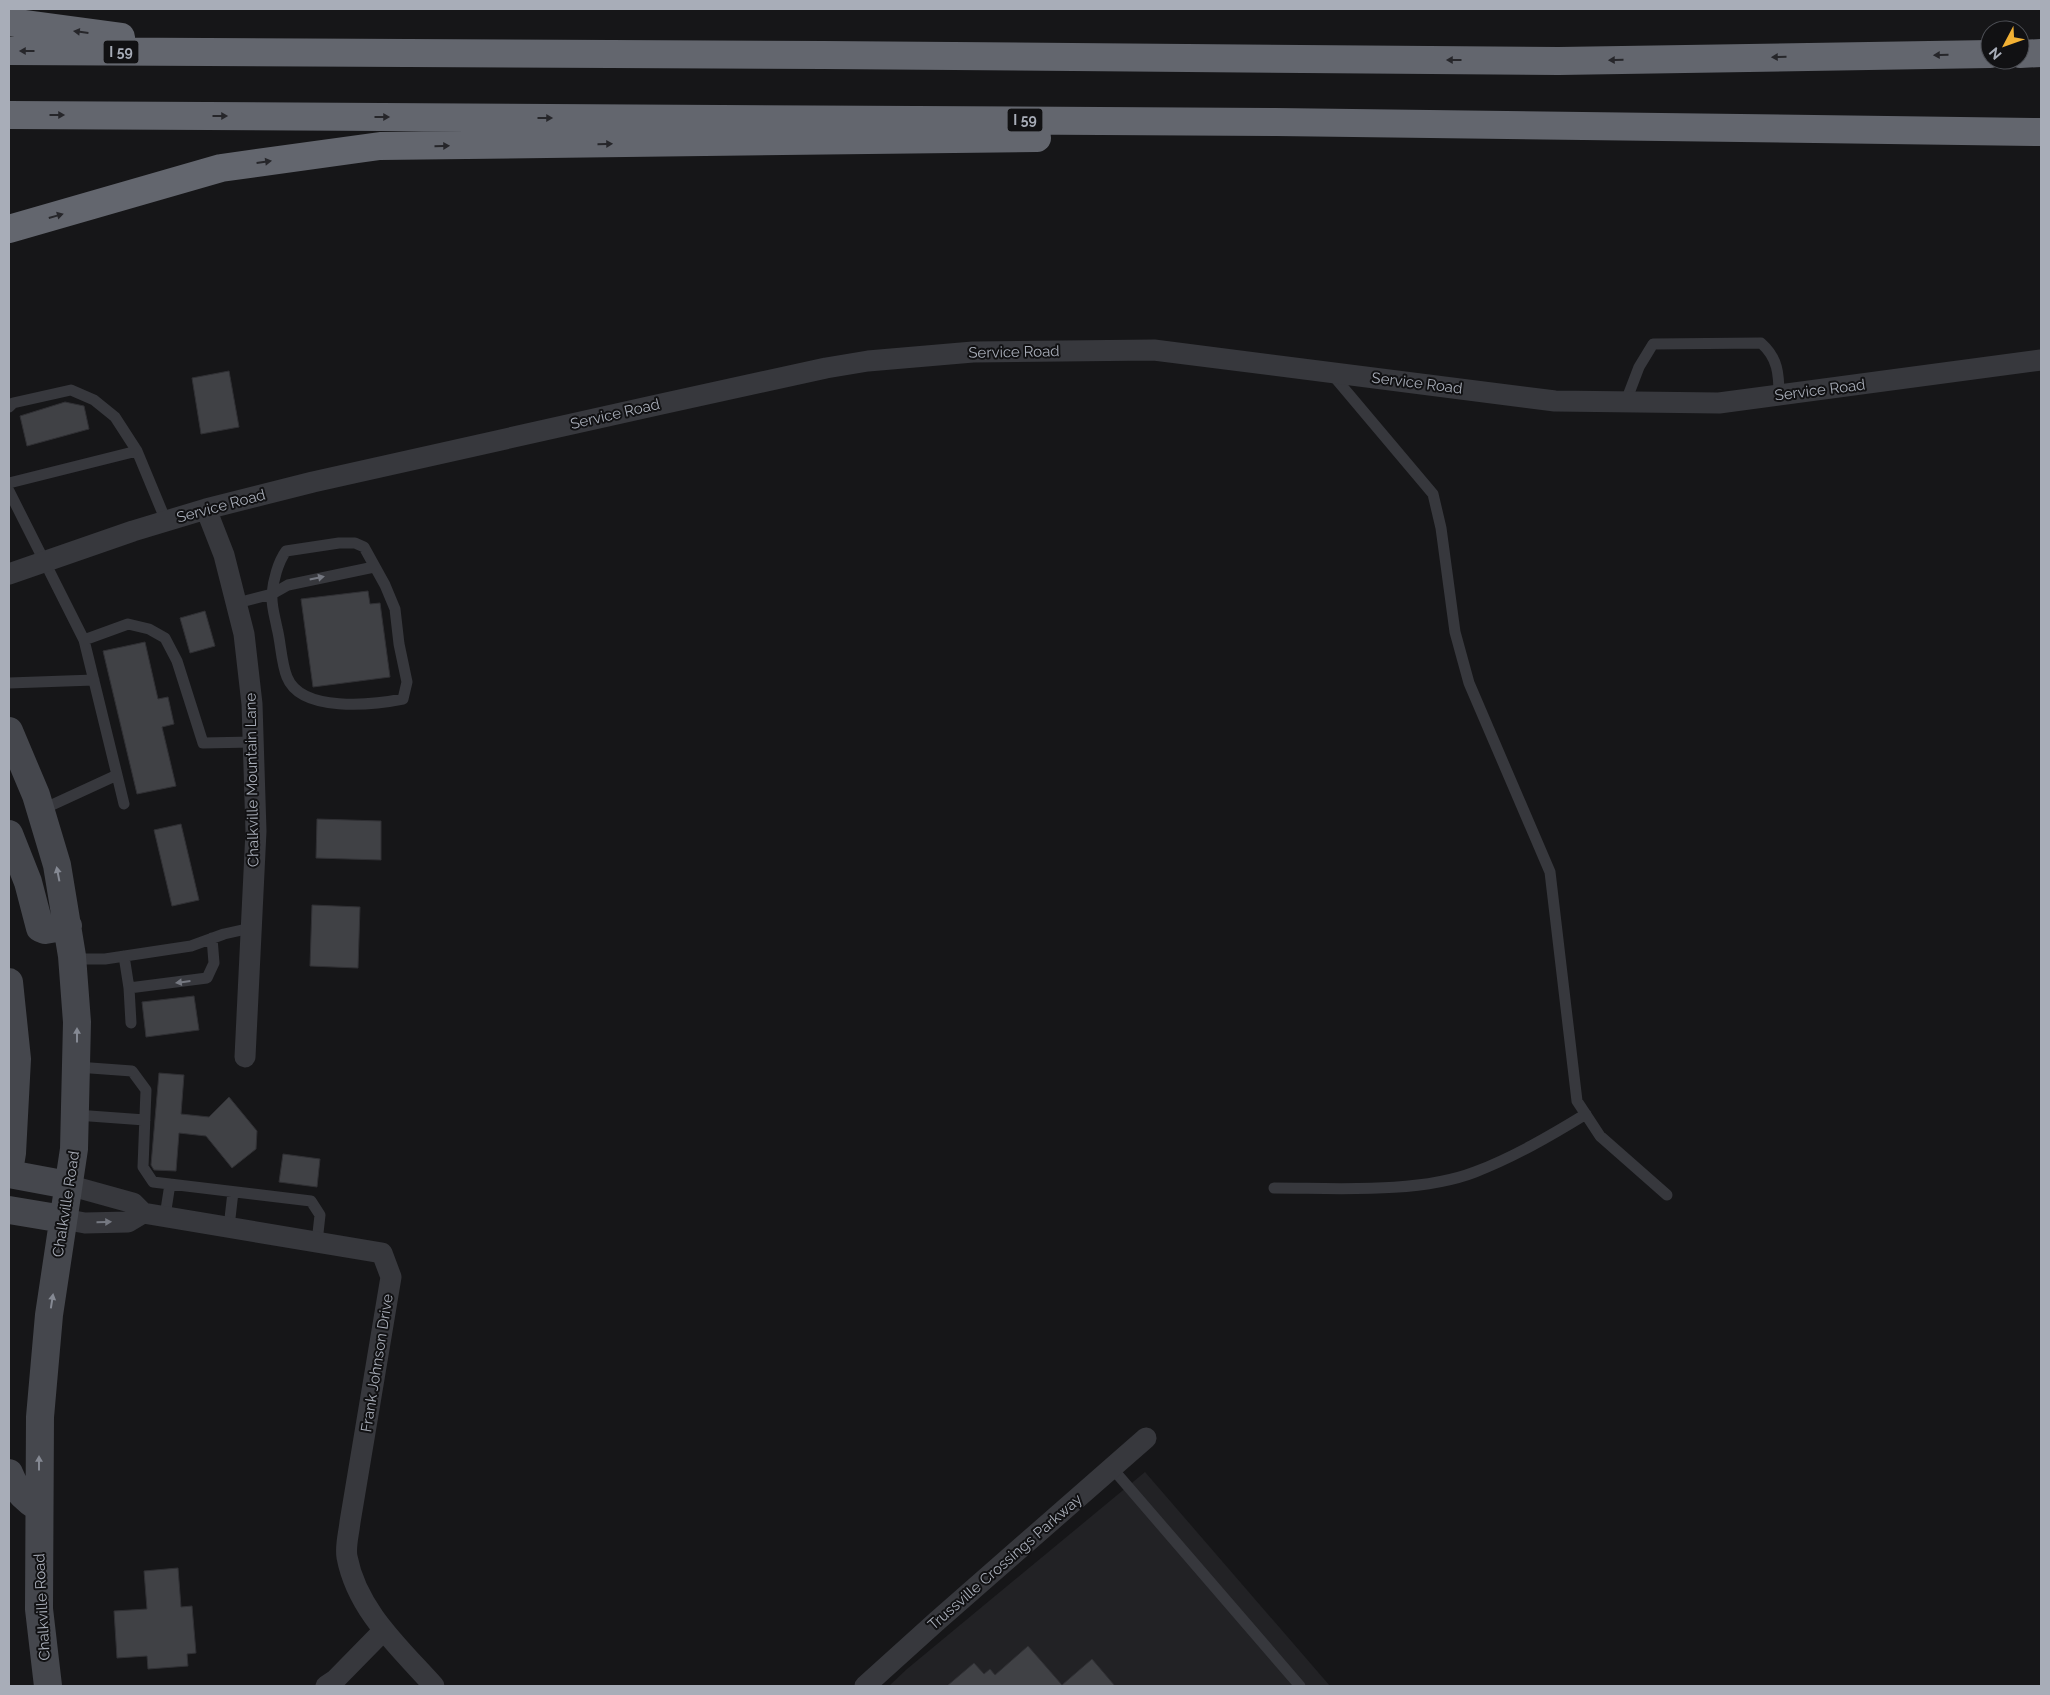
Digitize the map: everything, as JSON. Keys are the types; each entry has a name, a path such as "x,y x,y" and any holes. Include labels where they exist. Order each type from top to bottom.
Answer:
{"highway":[{"path":"9,22 234,52"},
{"name":"I 59","path":"9,51 1549,61 1980,54"},
{"name":"I 59","path":"9,115 1276,122 2041,132"},
{"path":"9,229 221,168 380,146 1025,139 1276,122"}],"main road":[{"name":"Chalkville Road","path":"9,731 41,810 57,865 68,926 77,1022 74,1149 44,1358 40,1417 40,1609 48,1686"},
{"path":"9,834 28,882 38,924 45,930 68,926"},
{"path":"9,982 17,1059 12,1153 9,1173 68,1185"},
{"path":"9,1210 64,1219"},
{"path":"9,1473 11,1480 28,1501 39,1508"}],"street":[{"name":"Service Road","path":"9,574 166,521 313,482 817,370 868,361 973,352 1154,350 1555,400 1719,403 2041,360"},
{"name":"Chalkville Mountain Lane","path":"206,509 224,555 244,634 252,704 256,830 245,1057"},
{"name":"Frank Johnson Drive","path":"68,1185 132,1203 143,1213 382,1253 391,1277 351,1515 347,1555 361,1599 384,1630 434,1686"},
{"name":"Frank Johnson Drive","path":"64,1219 85,1223 128,1222 143,1213"},
{"name":"Trussville Crossings Parkway","path":"869,1685 937,1621 1146,1438"},
{"path":"326,1686 384,1630"}],"lane":[{"path":"1626,402 1639,367 1653,344 1760,343 1771,351 1779,374 1779,396"},
{"path":"1330,372 1433,494 1441,528 1455,632 1469,683 1550,872 1578,1101 1600,1136 1667,1195"},
{"path":"9,407 13,403 71,390 94,400 114,417 137,451 166,521"},
{"path":"9,483 137,451"},
{"path":"9,491 46,561 84,640 124,804"},
{"path":"339,543 355,543 364,547 385,585 395,609 399,644 407,682 403,699 360,705 332,703 313,699 295,689 287,677 272,594 282,557 286,551 339,543"},
{"path":"236,603 272,594 288,585 374,567"},
{"path":"84,640 128,624 148,629 165,638 177,661 203,743 253,742"},
{"path":"9,684 94,680"},
{"path":"41,810 117,775"},
{"path":"72,959 105,959 191,946 212,938 251,928"},
{"path":"128,988 207,978 214,963 212,938"},
{"path":"124,956 131,1023"},
{"path":"77,1067 132,1072 146,1090 143,1167 153,1182 311,1201 320,1215 317,1242"},
{"path":"1274,1188 1376,1188 1426,1184 1473,1173 1548,1138 1586,1114"},
{"path":"76,1115 145,1120"},
{"path":"165,1216 170,1184"},
{"path":"229,1227 233,1192"},
{"path":"1112,1468 1300,1686"}],"shaded area":[{"path":"1145,1472 1330,1686 889,1686 907,1669"}],"building":[{"path":"229,371 239,427 201,434 192,378"},
{"path":"65,402 84,406 89,429 27,446 20,416"},
{"path":"368,591 370,604 380,603 390,677 313,687 301,599"},
{"path":"205,611 215,646 190,653 180,618"},
{"path":"145,642 158,699 168,697 174,724 162,727 176,786 137,794 103,651"},
{"path":"317,819 381,821 381,860 316,858"},
{"path":"181,824 199,900 172,906 154,830"},
{"path":"312,905 360,907 358,968 310,966"},
{"path":"194,996 199,1030 146,1037 142,1002"},
{"path":"159,1073 184,1075 181,1114 209,1117 229,1097 257,1131 256,1149 232,1168 206,1136 179,1133 176,1171 154,1170 151,1165"},
{"path":"283,1154 320,1159 317,1187 279,1182"},
{"path":"178,1568 181,1607 192,1606 196,1653 187,1654 188,1666 148,1669 147,1656 117,1658 114,1611 147,1609 144,1571"},
{"path":"1028,1646 1062,1685 1092,1659 1115,1686 947,1686 974,1663 984,1674 990,1669 995,1675"}]}
